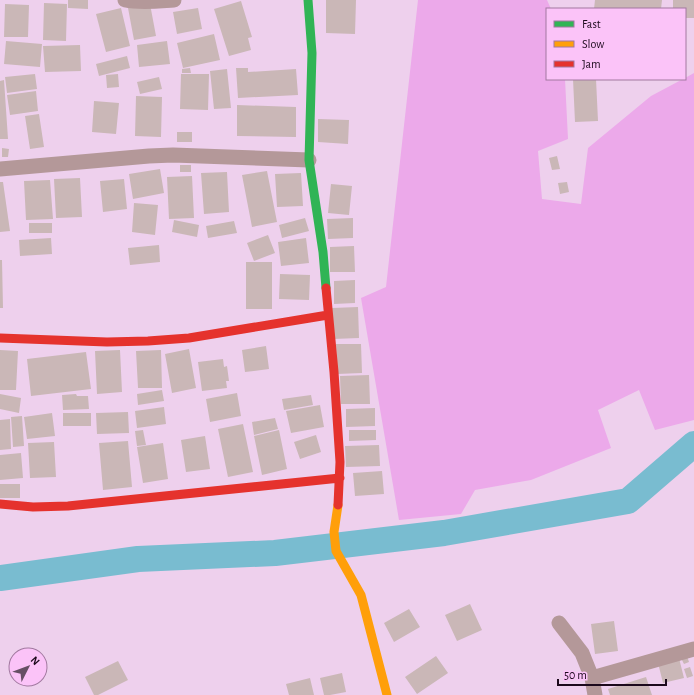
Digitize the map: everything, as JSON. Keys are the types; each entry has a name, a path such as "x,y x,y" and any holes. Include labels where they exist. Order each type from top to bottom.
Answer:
{"street":[{"path":"125,0 154,2 174,0"},
{"path":"308,0 312,53 308,160 322,252 334,372 340,454 339,498 334,532 336,551 361,595 387,695"},
{"path":"0,169 173,155 308,160"},
{"path":"0,338 107,342 148,341 189,338 328,315"},
{"path":"0,504 9,506 57,506 340,478"},
{"path":"559,623 582,653 592,678 595,695"},
{"path":"592,678 694,649"}],"shaded area":[{"path":"418,0 547,0 551,8 546,8 546,80 565,80 568,139 538,151 542,199 581,204 588,148 651,96 681,80 686,80 686,77 694,73 694,420 655,430 639,390 598,410 611,448 531,480 475,490 461,514 399,520 361,298 386,287"}],"building":[{"path":"68,0 88,0 88,9 68,8"},
{"path":"326,0 356,0 355,34 326,33"},
{"path":"595,0 662,0 661,8 594,8"},
{"path":"673,0 694,0 694,18 686,18 686,8 673,8"},
{"path":"241,1 252,37 248,38 251,50 229,56 214,9"},
{"path":"44,3 67,4 66,41 43,40"},
{"path":"5,4 29,5 28,37 4,37"},
{"path":"150,4 156,36 134,40 128,8"},
{"path":"121,8 130,46 106,52 96,14"},
{"path":"198,8 202,29 177,34 173,12"},
{"path":"214,34 220,60 183,68 177,43"},
{"path":"6,41 42,44 40,67 4,64"},
{"path":"167,41 170,64 139,67 137,45"},
{"path":"80,45 81,71 45,72 43,46"},
{"path":"127,56 130,68 99,76 96,64"},
{"path":"190,68 191,73 182,73 182,69"},
{"path":"236,68 248,68 248,72 296,69 298,95 238,98"},
{"path":"227,69 231,108 214,109 210,71"},
{"path":"35,74 37,89 7,93 5,77"},
{"path":"118,74 119,87 107,88 106,75"},
{"path":"181,74 209,74 208,110 180,109"},
{"path":"159,77 162,89 140,94 137,82"},
{"path":"4,80 8,139 0,139 0,81"},
{"path":"573,80 596,80 598,121 575,122"},
{"path":"36,91 38,111 10,115 7,95"},
{"path":"136,96 162,97 161,137 135,136"},
{"path":"94,101 119,103 116,134 92,132"},
{"path":"237,105 296,107 296,137 237,136"},
{"path":"39,114 44,147 30,149 25,116"},
{"path":"318,119 349,120 348,144 318,142"},
{"path":"177,132 192,132 192,142 177,142"},
{"path":"2,148 9,149 8,157 2,157"},
{"path":"557,156 560,169 552,170 549,158"},
{"path":"180,165 191,165 191,172 180,172"},
{"path":"160,169 164,193 133,199 129,174"},
{"path":"267,171 277,222 252,227 242,175"},
{"path":"227,172 229,212 204,214 201,173"},
{"path":"301,173 303,206 277,207 275,174"},
{"path":"192,176 194,218 169,219 167,177"},
{"path":"80,178 82,217 56,218 54,179"},
{"path":"124,179 127,209 103,212 100,181"},
{"path":"50,180 53,219 26,220 24,181"},
{"path":"0,182 3,182 10,231 0,232"},
{"path":"567,182 569,192 560,194 558,183"},
{"path":"331,184 352,186 349,215 328,213"},
{"path":"134,203 158,205 155,235 132,232"},
{"path":"305,218 309,231 282,238 279,225"},
{"path":"353,218 353,238 328,239 327,219"},
{"path":"174,220 199,225 197,237 172,232"},
{"path":"234,221 237,233 208,238 206,226"},
{"path":"29,223 52,223 52,233 29,233"},
{"path":"268,235 275,253 254,261 247,243"},
{"path":"51,238 52,254 20,256 19,240"},
{"path":"306,238 309,263 281,266 278,242"},
{"path":"159,245 160,262 130,265 128,248"},
{"path":"354,246 355,272 330,272 330,247"},
{"path":"0,260 2,260 3,308 0,308"},
{"path":"246,262 272,262 272,309 246,309"},
{"path":"280,274 310,275 309,300 279,299"},
{"path":"355,280 355,303 334,304 334,281"},
{"path":"358,307 359,338 333,339 332,308"},
{"path":"336,344 361,344 362,373 337,374"},
{"path":"266,346 269,369 245,372 242,350"},
{"path":"189,349 196,388 172,393 165,354"},
{"path":"0,350 18,351 16,390 0,390"},
{"path":"120,350 122,392 97,394 95,351"},
{"path":"161,350 162,388 138,388 136,351"},
{"path":"86,352 91,389 31,396 27,359"},
{"path":"223,359 224,367 227,366 229,381 226,381 227,388 202,391 198,362"},
{"path":"369,375 370,404 341,404 340,376"},
{"path":"162,390 164,401 138,405 137,394"},
{"path":"237,393 241,416 210,422 206,399"},
{"path":"0,394 21,398 19,413 0,409"},
{"path":"76,394 77,396 88,396 89,409 63,410 62,395"},
{"path":"311,395 313,405 284,410 282,399"},
{"path":"320,405 324,427 291,433 286,411"},
{"path":"164,407 166,424 137,428 135,411"},
{"path":"375,408 375,426 346,427 346,409"},
{"path":"128,412 129,433 97,434 96,413"},
{"path":"52,413 55,436 27,439 24,417"},
{"path":"63,413 91,413 91,426 63,426"},
{"path":"22,416 24,446 13,447 11,417"},
{"path":"275,418 278,429 254,435 252,422"},
{"path":"10,419 11,449 0,450 0,420"},
{"path":"243,424 253,472 228,477 218,429"},
{"path":"143,430 146,445 137,446 135,431"},
{"path":"279,430 287,469 262,475 254,436"},
{"path":"349,430 376,430 376,440 349,441"},
{"path":"316,435 321,452 300,459 294,442"},
{"path":"205,436 210,469 186,472 181,440"},
{"path":"128,441 132,487 103,490 99,443"},
{"path":"54,442 56,477 30,478 28,443"},
{"path":"163,443 168,479 143,483 137,447"},
{"path":"379,445 380,466 346,467 345,446"},
{"path":"21,453 23,478 0,480 0,455"},
{"path":"382,471 384,494 355,496 353,473"},
{"path":"0,484 20,484 20,498 0,498"},
{"path":"470,604 482,630 457,641 445,615"},
{"path":"409,609 420,627 394,642 384,623"},
{"path":"614,621 618,651 595,654 591,624"},
{"path":"436,656 448,673 417,694 405,677"},
{"path":"687,656 689,662 684,664 681,658"},
{"path":"679,658 684,678 663,683 658,663"},
{"path":"118,661 128,680 98,695 94,695 85,677"},
{"path":"690,667 693,676 687,678 684,669"},
{"path":"342,673 346,692 324,695 320,678"},
{"path":"646,677 652,695 610,695 608,689"},
{"path":"310,678 314,695 289,695 286,684"}],"waterway":[{"path":"0,578 138,559 275,553 444,533 628,501 694,444"}],"traffic: fast":[{"path":"308,0 312,53 309,160 323,252 326,288"}],"traffic: slow":[{"path":"338,505 334,532 336,551 361,595 387,695"}],"traffic: jam":[{"path":"326,288 334,372 340,462 338,505"},
{"path":"0,338 107,342 148,341 189,338 328,315"},
{"path":"0,504 33,507 68,506 340,478"}]}
